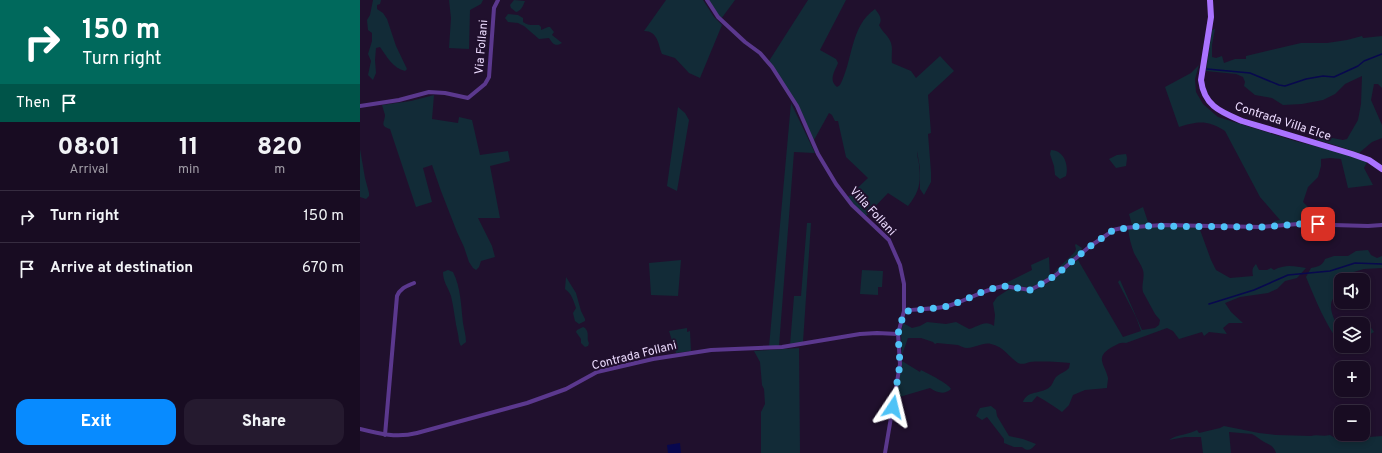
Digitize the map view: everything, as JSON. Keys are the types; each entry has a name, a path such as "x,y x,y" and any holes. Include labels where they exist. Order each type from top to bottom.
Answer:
{"main road":[{"name":"Contrada Villa Elce","path":"1210,0 1211,17 1201,80 1202,89 1210,103 1226,114 1242,121 1352,154 1369,160 1382,169"}],"street":[{"name":"Via Follani","path":"360,106 399,100 429,92 445,93 468,98 485,84 489,77 494,8 498,0"},
{"name":"Villa Follani","path":"707,0 718,17 745,42 760,53 772,67 797,106 818,154 836,184 852,205 889,240 900,265 904,284 904,312 898,334 900,364 885,453"},
{"path":"904,312 914,309 940,308 952,305 1004,286 1030,290 1056,275 1089,247 1113,230 1122,228 1162,226 1261,227 1298,224 1382,225"},
{"path":"385,435 397,296 399,291 405,286 414,283"},
{"name":"Contrada Follani","path":"360,429 385,435 406,436 527,403 566,388 597,372 653,359 711,350 782,347 860,334 898,334"}],"shaded area":[{"path":"373,0 381,0 380,4 377,5 377,9 383,13 387,19 396,46 407,69 405,71 401,70 391,62 380,47 376,48 376,73 373,80 368,75 371,61 368,54 372,41 372,33 368,30 367,20 370,15"},
{"path":"449,0 483,0 481,4 470,10 469,49 449,48 451,18"},
{"path":"514,0 525,1 521,9 516,12 510,5"},
{"path":"666,0 703,0 714,17 722,25 700,78 689,73 675,58 662,54 655,36 652,33 644,31"},
{"path":"709,0 735,0 721,19"},
{"path":"808,0 846,0 820,50 836,59 838,63 833,78 834,84 837,87 840,85 844,76 856,34 867,16 875,9 881,19 879,25 891,43 892,63 911,71 916,78 940,56 954,71 928,95 931,133 928,134 931,182 924,195 920,189 920,181 915,196 908,206 888,193 865,217 848,197 868,178 846,157 838,121 835,121 829,113 814,140 769,61"},
{"path":"508,14 518,15 523,18 523,22 527,24 539,25 541,30 550,27 554,32 552,35 562,43 556,45 549,38 539,39 524,26 518,23 508,22 505,18"},
{"path":"1215,29 1212,45 1212,57 1216,58 1222,56 1224,63 1235,59 1246,59 1246,56 1301,43 1327,43 1362,36 1363,38 1382,36 1382,88 1378,84 1374,84 1371,100 1382,125 1382,138 1372,142 1359,153 1316,139 1327,137 1343,140 1347,139 1358,120 1361,104 1362,76 1345,84 1335,94 1323,100 1302,104 1283,105 1272,98 1255,95 1244,86 1245,82 1243,77 1236,74 1206,71 1212,30"},
{"path":"1199,65 1195,79 1196,92 1203,104 1218,117 1367,162 1364,168 1373,185 1348,188 1341,159 1321,159 1318,177 1308,187 1303,202 1312,211 1316,218 1323,219 1328,223 1275,224 1274,221 1280,220 1260,197 1225,131 1208,123 1198,123 1179,127 1165,87 1191,73"},
{"path":"434,95 432,119 458,123 459,117 472,120 480,155 508,151 510,161 490,166 500,218 478,218 492,246 495,257 481,261 476,270 469,262 432,165 423,168 432,202 416,207 390,129 385,127 383,124 385,115 382,105 411,101"},
{"path":"791,103 815,153 794,152 779,346 769,347"},
{"path":"678,107 685,113 689,120 677,191 667,186"},
{"path":"360,149 369,193 369,196 366,199 360,197"},
{"path":"1051,150 1062,155 1066,163 1066,176 1060,179 1055,175 1050,154"},
{"path":"1126,154 1126,166 1116,168 1109,159 1117,155"},
{"path":"1143,207 1149,225 1132,225 1129,214"},
{"path":"807,223 811,223 803,342 790,345 794,296 801,296"},
{"path":"1199,227 1216,270 1230,278 1253,276 1252,273 1256,264 1259,270 1267,270 1271,268 1274,270 1290,266 1306,268 1297,278 1285,281 1277,289 1268,293 1240,297 1225,303 1231,312 1243,323 1229,323 1223,328 1227,334 1209,332 1204,336 1202,332 1179,339 1173,331 1167,328 1126,343 1116,345 1108,350 1102,357 1103,365 1108,378 1107,388 1085,390 1073,395 1069,405 1062,412 1037,396 1032,402 1023,402 1030,394 1044,391 1049,388 1059,374 1069,368 1070,363 1030,362 1020,364 995,345 985,344 966,348 958,345 935,344 921,338 908,338 902,355 901,333 903,323 912,328 927,322 946,324 956,322 969,329 985,323 994,326 995,315 993,303 997,297 1011,288 1025,291 1035,290 1048,283 1078,260 1123,337 1141,331 1136,317 1118,282 1120,280 1142,330 1155,328 1159,325 1160,320 1143,292 1143,270 1134,253 1128,231 1128,228"},
{"path":"1076,244 1082,248 1081,253 1053,276 1055,271 1075,252"},
{"path":"1368,250 1371,255 1377,258 1382,256 1382,268 1364,269 1350,273 1334,273 1334,297 1331,305 1334,318 1334,335 1317,304 1306,277 1311,268 1320,265 1325,259 1334,256 1348,256 1356,251"},
{"path":"1049,257 1050,277 1033,287 1008,284 997,286 1032,270 1031,265"},
{"path":"681,260 678,296 651,295 649,263"},
{"path":"448,270 453,272 459,291 466,342 461,346 451,296 443,276 443,272"},
{"path":"862,270 883,271 882,287 878,287 878,295 860,294"},
{"path":"566,277 576,293 585,319 585,321 579,324 575,321 573,313 576,308 573,300 565,289"},
{"path":"1370,326 1374,332 1370,334"},
{"path":"583,327 587,332 589,343 588,346 585,347 581,343 581,339 576,332"},
{"path":"687,328 687,332 690,331 691,351 676,353 669,331"},
{"path":"799,348 800,453 761,453 761,412 765,404 764,389 762,385 760,362 754,351"},
{"path":"902,361 920,372 921,370 938,379 951,389 941,393 930,388 896,398"},
{"path":"991,406 996,410 997,416 1009,436 1036,444 1028,450 1004,443 1004,439 987,417 982,420 976,416 980,408"},
{"path":"1224,426 1276,435 1330,435 1334,437 1334,441 1370,441 1370,437 1382,436 1382,453 1276,453 1272,446 1252,434 1229,432 1231,453 1203,453 1201,437 1185,437 1169,440 1197,430 1199,433"},
{"path":"680,443 681,453 668,453 667,445"}],"waterway":[{"path":"1207,69 1250,73 1285,86 1306,79 1323,76 1334,77 1358,66 1364,61 1382,54"},
{"path":"1209,304 1254,290 1288,275 1330,271 1355,263 1382,264"}],"route":[{"path":"893,407 900,364 898,334 904,312 914,309 940,308 952,305 976,294 1004,286 1030,290 1056,275 1089,247 1113,230 1122,228 1139,226 1261,227 1318,224"}]}
